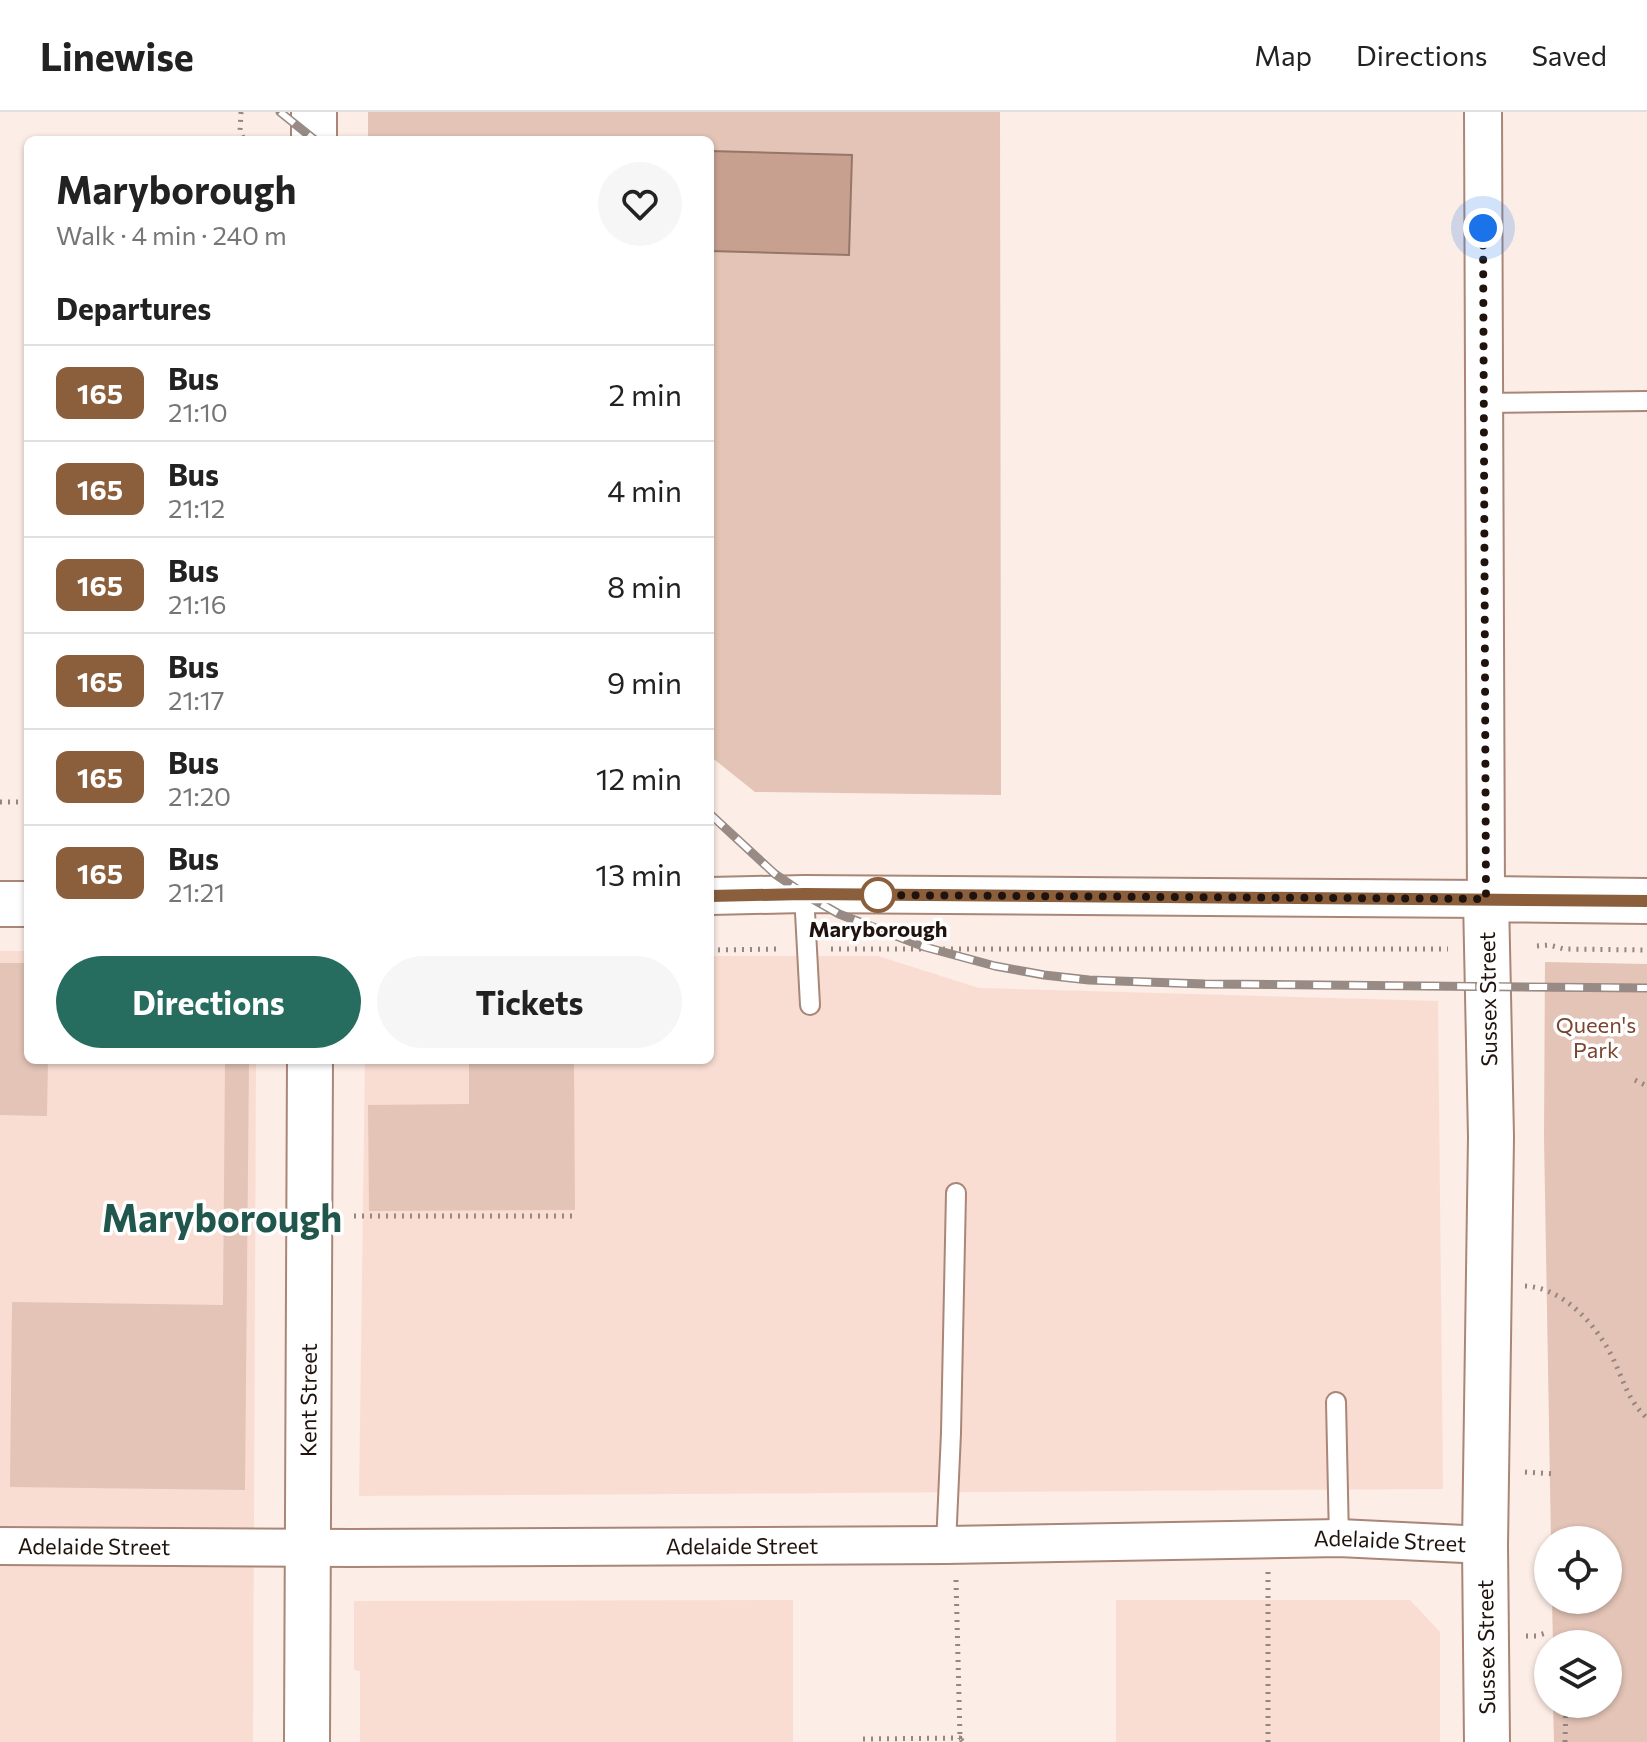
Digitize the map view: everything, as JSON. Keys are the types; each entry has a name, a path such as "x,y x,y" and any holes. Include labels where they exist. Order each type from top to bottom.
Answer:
{"street":[{"path":"314,112 314,136"},
{"name":"Sussex Street","path":"1483,112 1486,899 1491,1137 1485,1545 1487,1742"},
{"path":"714,896 804,894 1647,901"},
{"path":"0,904 24,904"},
{"name":"Kent Street","path":"307,1742 310,1064"},
{"name":"Adelaide Street","path":"0,1546 946,1545 1339,1538 1485,1545"}],"lane":[{"path":"1483,403 1647,401"},
{"path":"804,894 810,1005"},
{"path":"946,1545 956,1193"},
{"path":"1336,1402 1339,1538"}],"path":[{"path":"241,112 242,136"},
{"path":"0,802 24,802"},
{"path":"1537,946 1647,950"},
{"path":"714,950 1448,949"},
{"path":"1635,1080 1647,1086"},
{"path":"354,1216 572,1216"},
{"path":"1489,1284 1536,1287 1559,1297 1586,1319 1604,1343 1629,1397 1647,1418"},
{"path":"1514,1471 1555,1474"},
{"path":"1268,1539 1268,1742"},
{"path":"863,1739 961,1741 957,1596"},
{"path":"1516,1636 1534,1636"},
{"path":"1565,1742 1566,1718"}],"shaded area":[{"path":"714,151 852,155 849,255 714,251"},
{"name":"Maryborough","path":"0,951 24,951 24,1064 256,1064 253,1742 0,1742"},
{"name":"Maryborough","path":"714,956 878,956 979,988 1438,1001 1443,1489 359,1496 365,1064 714,1064"},
{"path":"793,1600 793,1742 360,1742 360,1671 354,1670 354,1601"},
{"path":"1116,1600 1410,1600 1440,1632 1440,1742 1116,1742"}],"green space":[{"path":"368,112 1000,112 1001,795 755,792 714,759 714,136 368,136"},
{"name":"Queen's Park","path":"1545,962 1647,964 1647,1742 1554,1742 1553,1718 1622,1718 1622,1630 1553,1630 1552,1614 1622,1614 1622,1526 1551,1526 1544,1136"},
{"path":"0,963 24,963 24,1064 48,1064 47,1116 0,1115"},
{"path":"225,1064 249,1064 245,1490 10,1487 12,1302 223,1305"},
{"path":"469,1064 574,1064 575,1210 369,1211 368,1105 469,1104"}],"railway":[{"path":"280,112 310,136"},
{"path":"714,818 775,874 839,914 925,947 995,966 1044,975 1089,980 1205,984 1647,988"}],"bus line":[{"name":"165","path":"714,896 804,894 1647,901"}],"place":[{"name":"Maryborough","path":"878,895"}],"district":[{"name":"Maryborough","path":"222,1219"}],"route":[{"path":"878,895 868,895 1486,899 1483,228"}]}
